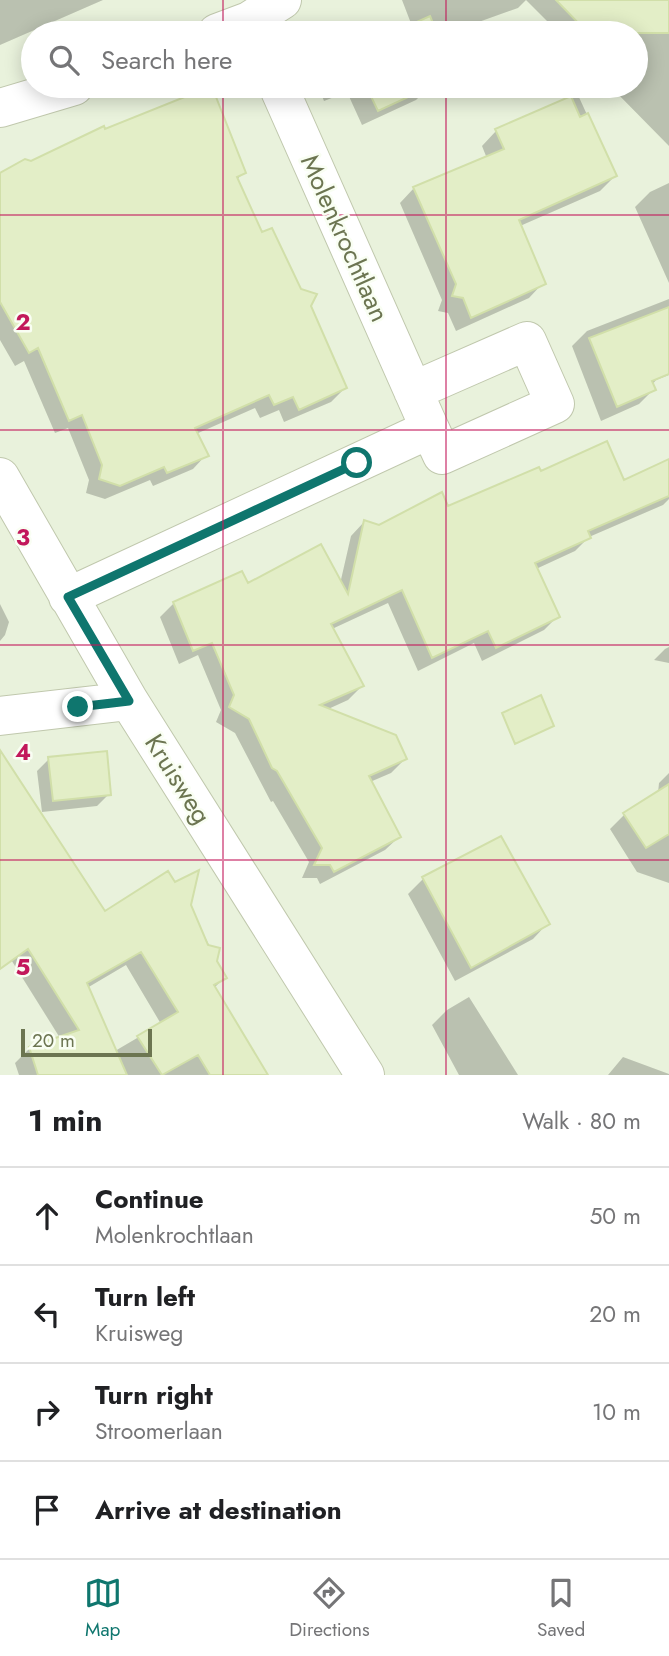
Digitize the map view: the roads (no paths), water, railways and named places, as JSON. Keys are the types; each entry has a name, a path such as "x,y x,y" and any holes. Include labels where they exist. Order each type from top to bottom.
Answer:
{"street":[{"path":"252,21 282,0"},
{"path":"0,108 34,98"},
{"name":"Molenkrochtlaan","path":"283,98 413,391 442,455 555,404 527,341 413,391"},
{"path":"68,597 430,429"},
{"name":"Kruisweg","path":"0,477 129,701 365,1075"},
{"path":"0,716 129,701"}]}
